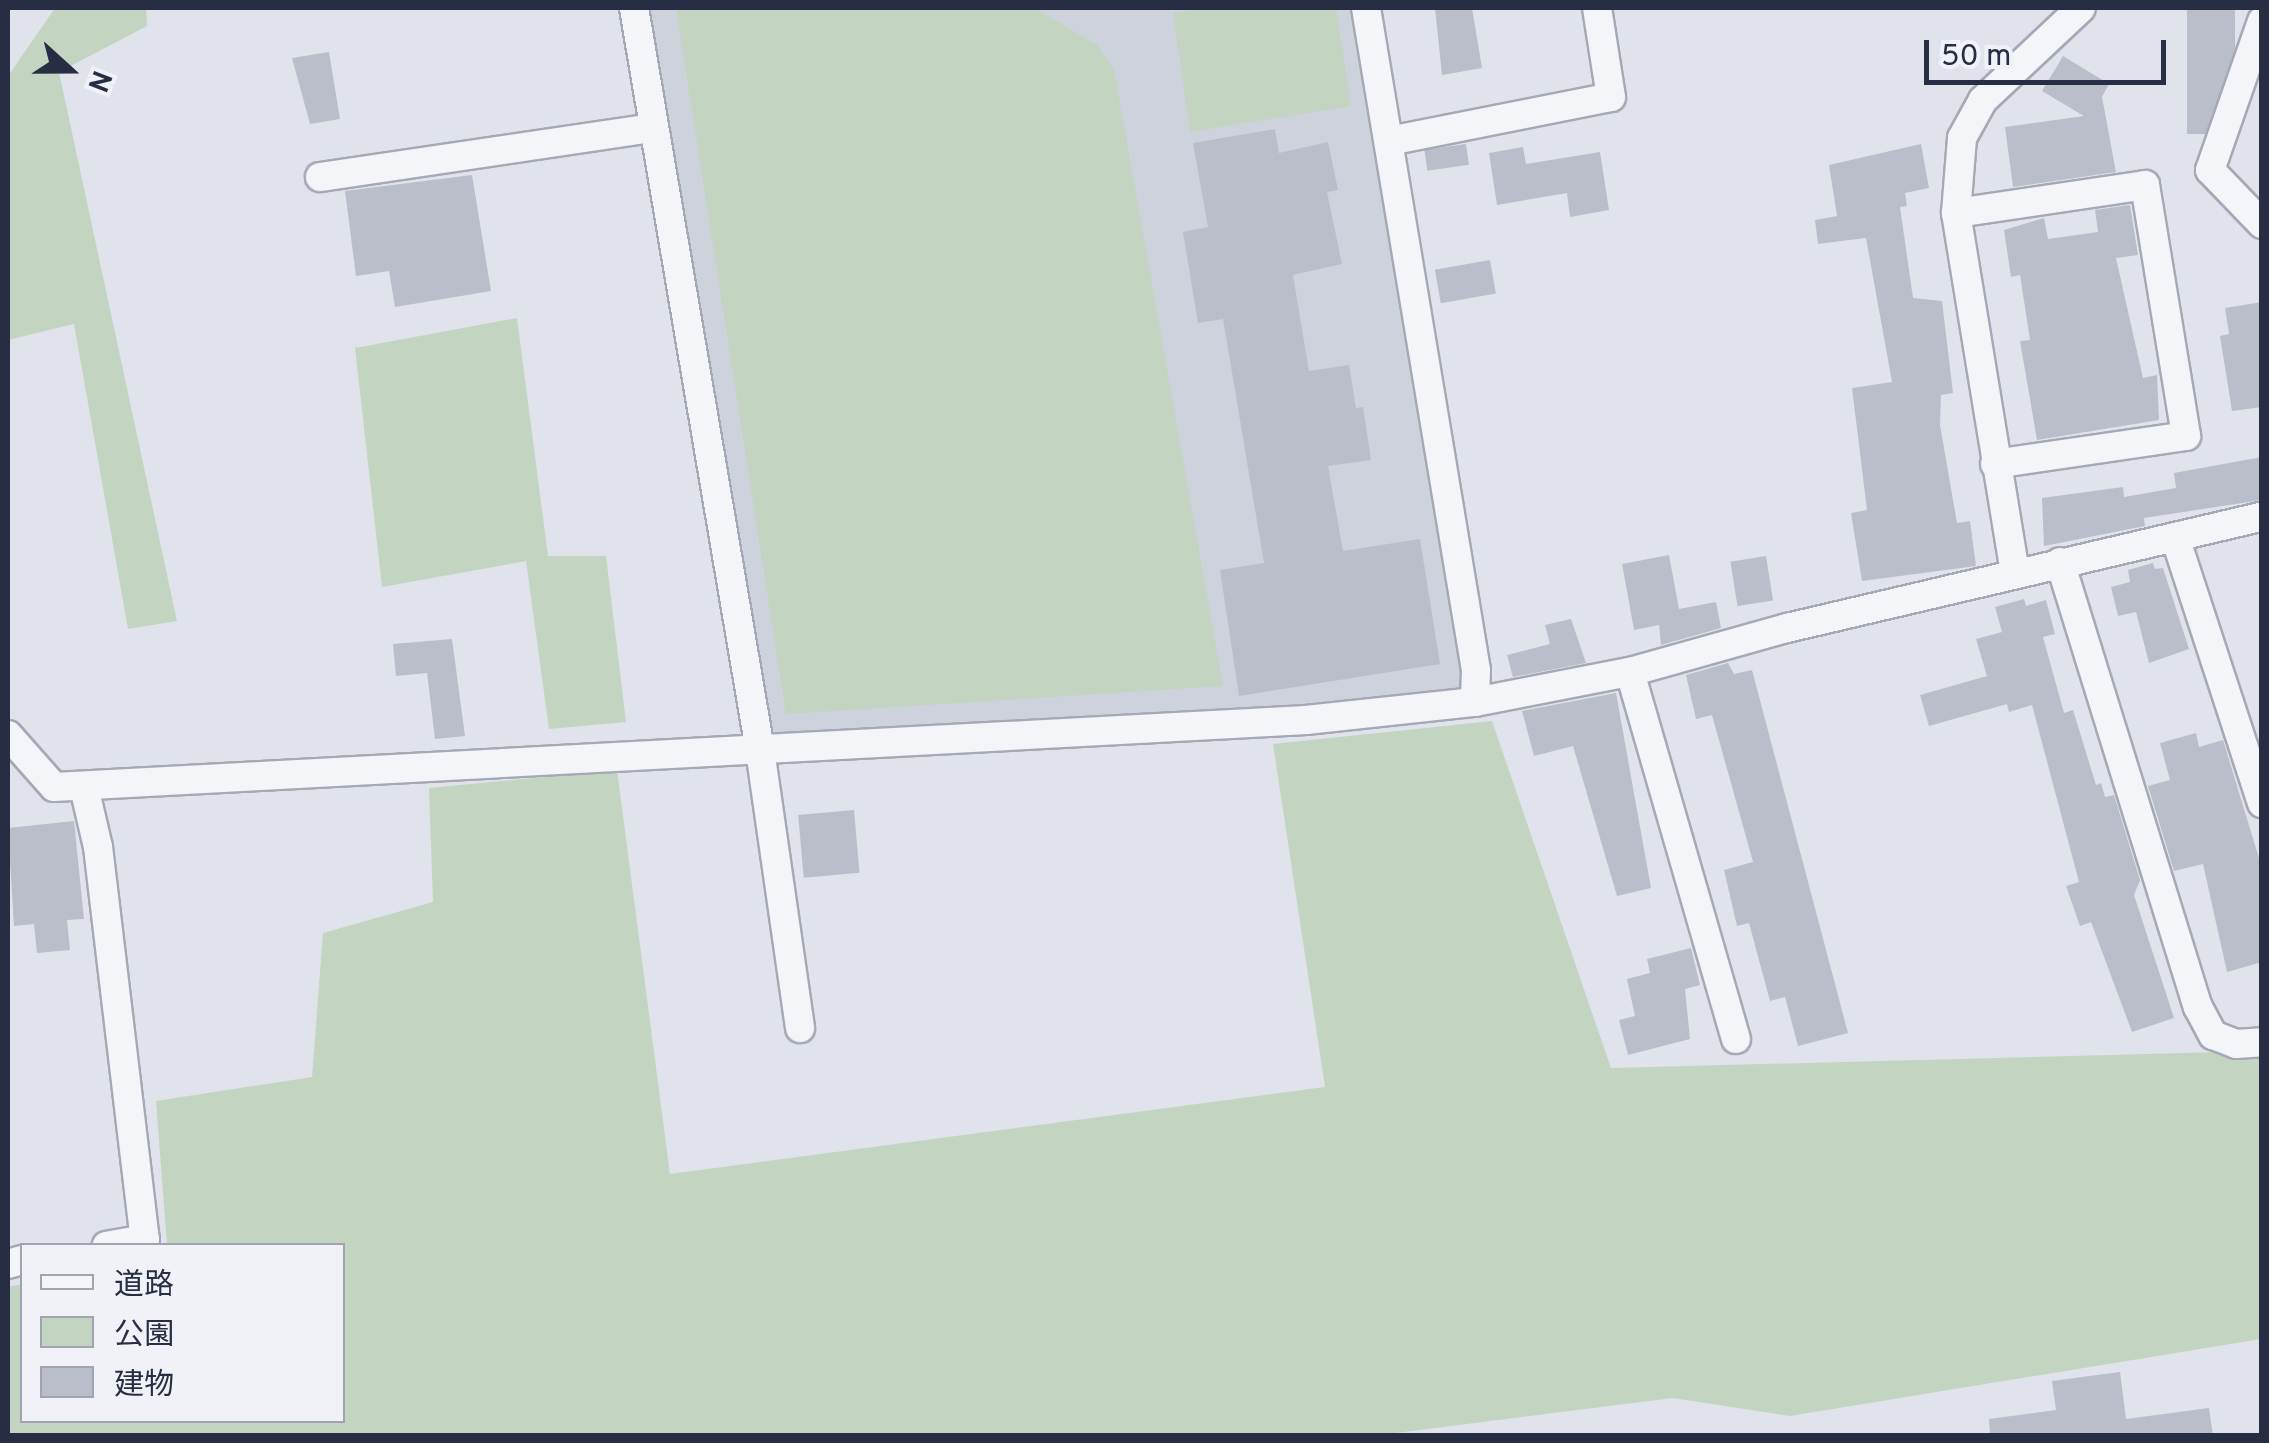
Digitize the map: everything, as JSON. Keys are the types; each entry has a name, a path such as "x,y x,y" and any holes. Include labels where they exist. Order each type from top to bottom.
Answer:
{"street":[{"path":"634,8 760,750 800,1028"},
{"path":"1366,8 1476,670 1475,702"},
{"path":"1389,141 1611,96 1597,8"},
{"path":"2014,573 1956,212 1962,138 1983,100 2082,8"},
{"path":"2262,21 2210,170 2262,224"},
{"path":"320,176 654,128"},
{"path":"1956,212 2145,186 2186,436 1994,464"},
{"path":"8,735 54,788 1151,732 1475,702 1630,672 2014,573 2262,518"},
{"path":"2175,536 2262,803"},
{"path":"2060,562 2198,1008 2213,1035 2236,1044 2262,1042"},
{"path":"1630,672 1736,1039"},
{"path":"84,787 98,847 145,1239 123,1243"}],"shaded area":[{"path":"649,8 1356,8 1469,679 1463,694 1293,713 779,740 767,731"}],"green space":[{"path":"55,8 146,8 147,26 59,72 177,621 128,629 74,324 8,340 8,76"},
{"path":"676,8 1035,8 1097,45 1114,69 1223,686 786,714"},
{"path":"1208,8 1336,8 1351,106 1190,132 1173,13"},
{"path":"517,318 548,556 606,556 626,722 549,729 526,561 382,587 355,348"},
{"path":"1492,721 1611,1068 2261,1051 2261,1339 1790,1416 1673,1398 1372,1436 8,1435 8,1287 20,1284 20,1423 345,1423 345,1243 167,1243 156,1101 312,1077 323,933 433,902 429,788 617,770 670,1174 1325,1087 1273,744"}],"building":[{"path":"1435,8 1472,8 1482,68 1442,75"},
{"path":"2187,8 2235,8 2235,134 2187,134"},
{"path":"329,52 340,119 310,124 292,58"},
{"path":"2063,56 2109,84 2102,97 2116,172 2013,187 2005,127 2084,116 2042,91"},
{"path":"1275,129 1279,153 1328,142 1338,190 1327,192 1342,264 1293,275 1309,371 1349,365 1356,408 1363,407 1371,460 1328,466 1343,551 1420,539 1440,664 1239,696 1220,570 1264,563 1223,319 1198,323 1183,232 1208,227 1193,143"},
{"path":"1466,144 1469,165 1427,171 1424,150"},
{"path":"1921,144 1929,188 1905,193 1907,206 1900,207 1913,298 1942,301 1953,393 1941,395 1940,425 1957,523 1970,521 1976,566 1862,581 1851,513 1867,510 1852,388 1892,382 1866,238 1818,244 1815,220 1837,216 1829,165"},
{"path":"1523,147 1526,164 1600,152 1609,210 1570,217 1567,193 1497,205 1489,153"},
{"path":"472,175 491,291 395,307 389,271 356,276 345,191"},
{"path":"2130,205 2138,255 2116,258 2143,378 2157,375 2159,420 2037,440 2020,341 2030,340 2020,275 2011,277 2004,230 2044,218 2048,239 2098,232 2095,210"},
{"path":"1490,260 1496,293 1441,303 1435,270"},
{"path":"2262,302 2262,407 2232,411 2220,336 2229,334 2225,308"},
{"path":"2262,457 2262,500 2144,518 2145,526 2044,546 2042,498 2123,487 2124,497 2176,488 2174,473"},
{"path":"1669,555 1679,609 1716,602 1721,628 1661,645 1659,625 1634,630 1622,564"},
{"path":"1766,556 1773,600 1737,606 1730,562"},
{"path":"2153,563 2155,569 2163,568 2189,649 2149,663 2136,612 2118,616 2111,587 2130,582 2128,570"},
{"path":"2024,599 2026,606 2046,600 2055,634 2043,637 2064,713 2073,710 2096,785 2101,783 2105,797 2114,795 2140,880 2134,895 2174,1018 2132,1032 2091,922 2080,926 2066,886 2079,882 2032,705 2009,712 2007,704 1929,726 1920,695 1987,676 1976,639 2002,632 1995,607"},
{"path":"1571,619 1586,663 1513,677 1507,655 1550,644 1545,625"},
{"path":"452,639 465,736 435,739 427,673 396,676 393,644"},
{"path":"1728,663 1734,674 1752,670 1848,1033 1798,1046 1785,997 1770,1001 1749,923 1737,926 1724,870 1753,862 1712,715 1696,719 1686,675"},
{"path":"1616,693 1651,888 1617,896 1573,746 1534,756 1522,711"},
{"path":"2196,733 2199,747 2223,740 2262,868 2262,962 2227,972 2203,864 2174,871 2148,786 2170,780 2160,743"},
{"path":"854,810 859,873 804,878 798,815"},
{"path":"74,821 84,919 67,920 70,950 37,953 34,924 14,926 8,828"},
{"path":"1691,948 1700,985 1685,989 1690,1039 1628,1055 1619,1020 1635,1016 1627,979 1650,973 1647,959"},
{"path":"2120,1372 2126,1419 2209,1408 2213,1436 1990,1436 1989,1419 2056,1410 2052,1381"}]}
